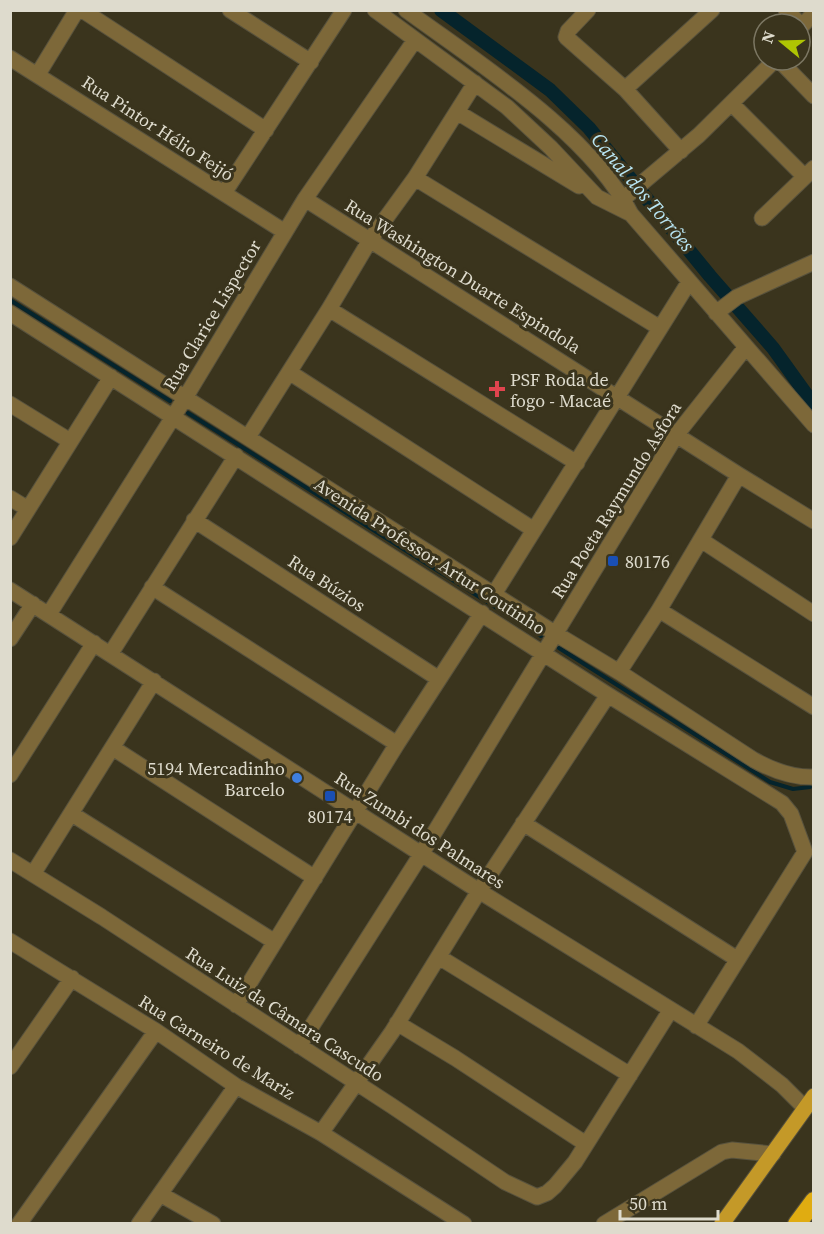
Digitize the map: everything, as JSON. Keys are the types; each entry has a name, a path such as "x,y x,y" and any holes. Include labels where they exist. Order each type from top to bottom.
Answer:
{"highway":[{"path":"797,1224 813,1201"}],"main road":[{"path":"722,1224 809,1102"}],"street":[{"path":"38,74 77,10"},
{"path":"82,10 266,130"},
{"path":"230,10 311,62"},
{"path":"224,193 344,10"},
{"path":"375,10 507,107 597,197"},
{"path":"406,10 462,50 539,111 599,167 633,191"},
{"path":"588,10 568,35 625,89 681,151"},
{"path":"625,89 712,10"},
{"name":"Rua Clarice Lispector","path":"49,614 185,398 305,199 414,40"},
{"name":"Rua Pintor Hélio Feijó","path":"10,58 285,232"},
{"path":"631,214 633,191 681,151 765,72"},
{"path":"789,72 813,96"},
{"path":"248,437 370,240 415,178 475,83"},
{"path":"732,104 809,172 762,218"},
{"path":"457,112 597,197 631,214 813,425"},
{"path":"415,178 660,328"},
{"name":"Rua Washington Duarte Espindola","path":"305,199 813,521"},
{"path":"717,312 737,297 813,262"},
{"path":"494,594 578,463 689,282"},
{"name":"Avenida Professor Artur Coutinho","path":"10,286 767,768 795,776 813,777"},
{"path":"329,309 578,463"},
{"name":"Avenida Professor Artur Coutinho","path":"10,313 482,612 608,695 785,805 809,855"},
{"name":"Rua Poeta Raymundo Asfora","path":"298,1046 422,853 677,434 746,347"},
{"path":"289,372 534,530"},
{"path":"10,538 111,377"},
{"path":"10,404 70,441"},
{"path":"111,653 236,456"},
{"path":"619,672 659,610 739,475"},
{"path":"10,498 28,509"},
{"name":"Rua Búzios","path":"194,520 439,679"},
{"path":"701,540 813,614"},
{"path":"152,587 398,744"},
{"name":"Rua Zumbi dos Palmares","path":"10,590 479,891 750,1060 782,1085 809,1102"},
{"path":"10,639 33,604"},
{"path":"659,610 813,707"},
{"path":"236,1005 482,612"},
{"path":"10,775 94,643"},
{"path":"33,874 154,681"},
{"path":"321,1133 397,1023 479,891 608,695"},
{"path":"113,748 315,878"},
{"path":"72,814 275,942"},
{"path":"523,823 737,959"},
{"path":"696,1026 737,959 809,855"},
{"name":"Rua Luiz da Câmara Cascudo","path":"10,860 102,917 505,1182 534,1197 548,1193 555,1186 575,1162 586,1144"},
{"name":"Rua Carneiro de Mariz","path":"10,941 156,1031 236,1086 321,1133 464,1224"},
{"path":"439,957 630,1075"},
{"path":"10,1067 72,978"},
{"path":"397,1023 586,1144 670,1011"},
{"path":"18,1224 156,1031"},
{"path":"139,1224 236,1086"},
{"path":"604,1224 722,1152 732,1150 773,1154"},
{"path":"160,1194 213,1224"}],"waterway":[{"name":"Canal dos Torrões","path":"441,10 550,90 589,128 710,276 773,348 814,405"},
{"path":"10,300 170,401"},
{"path":"188,413 541,636"},
{"path":"559,648 770,782 793,789 810,787"}],"place":[{"name":"PSF Roda de fogo - Macaé","path":"497,389"},
{"name":"80176","path":"613,561"},
{"name":"5194 Mercadinho Barcelo","path":"297,778"},
{"name":"80174","path":"330,796"}]}
